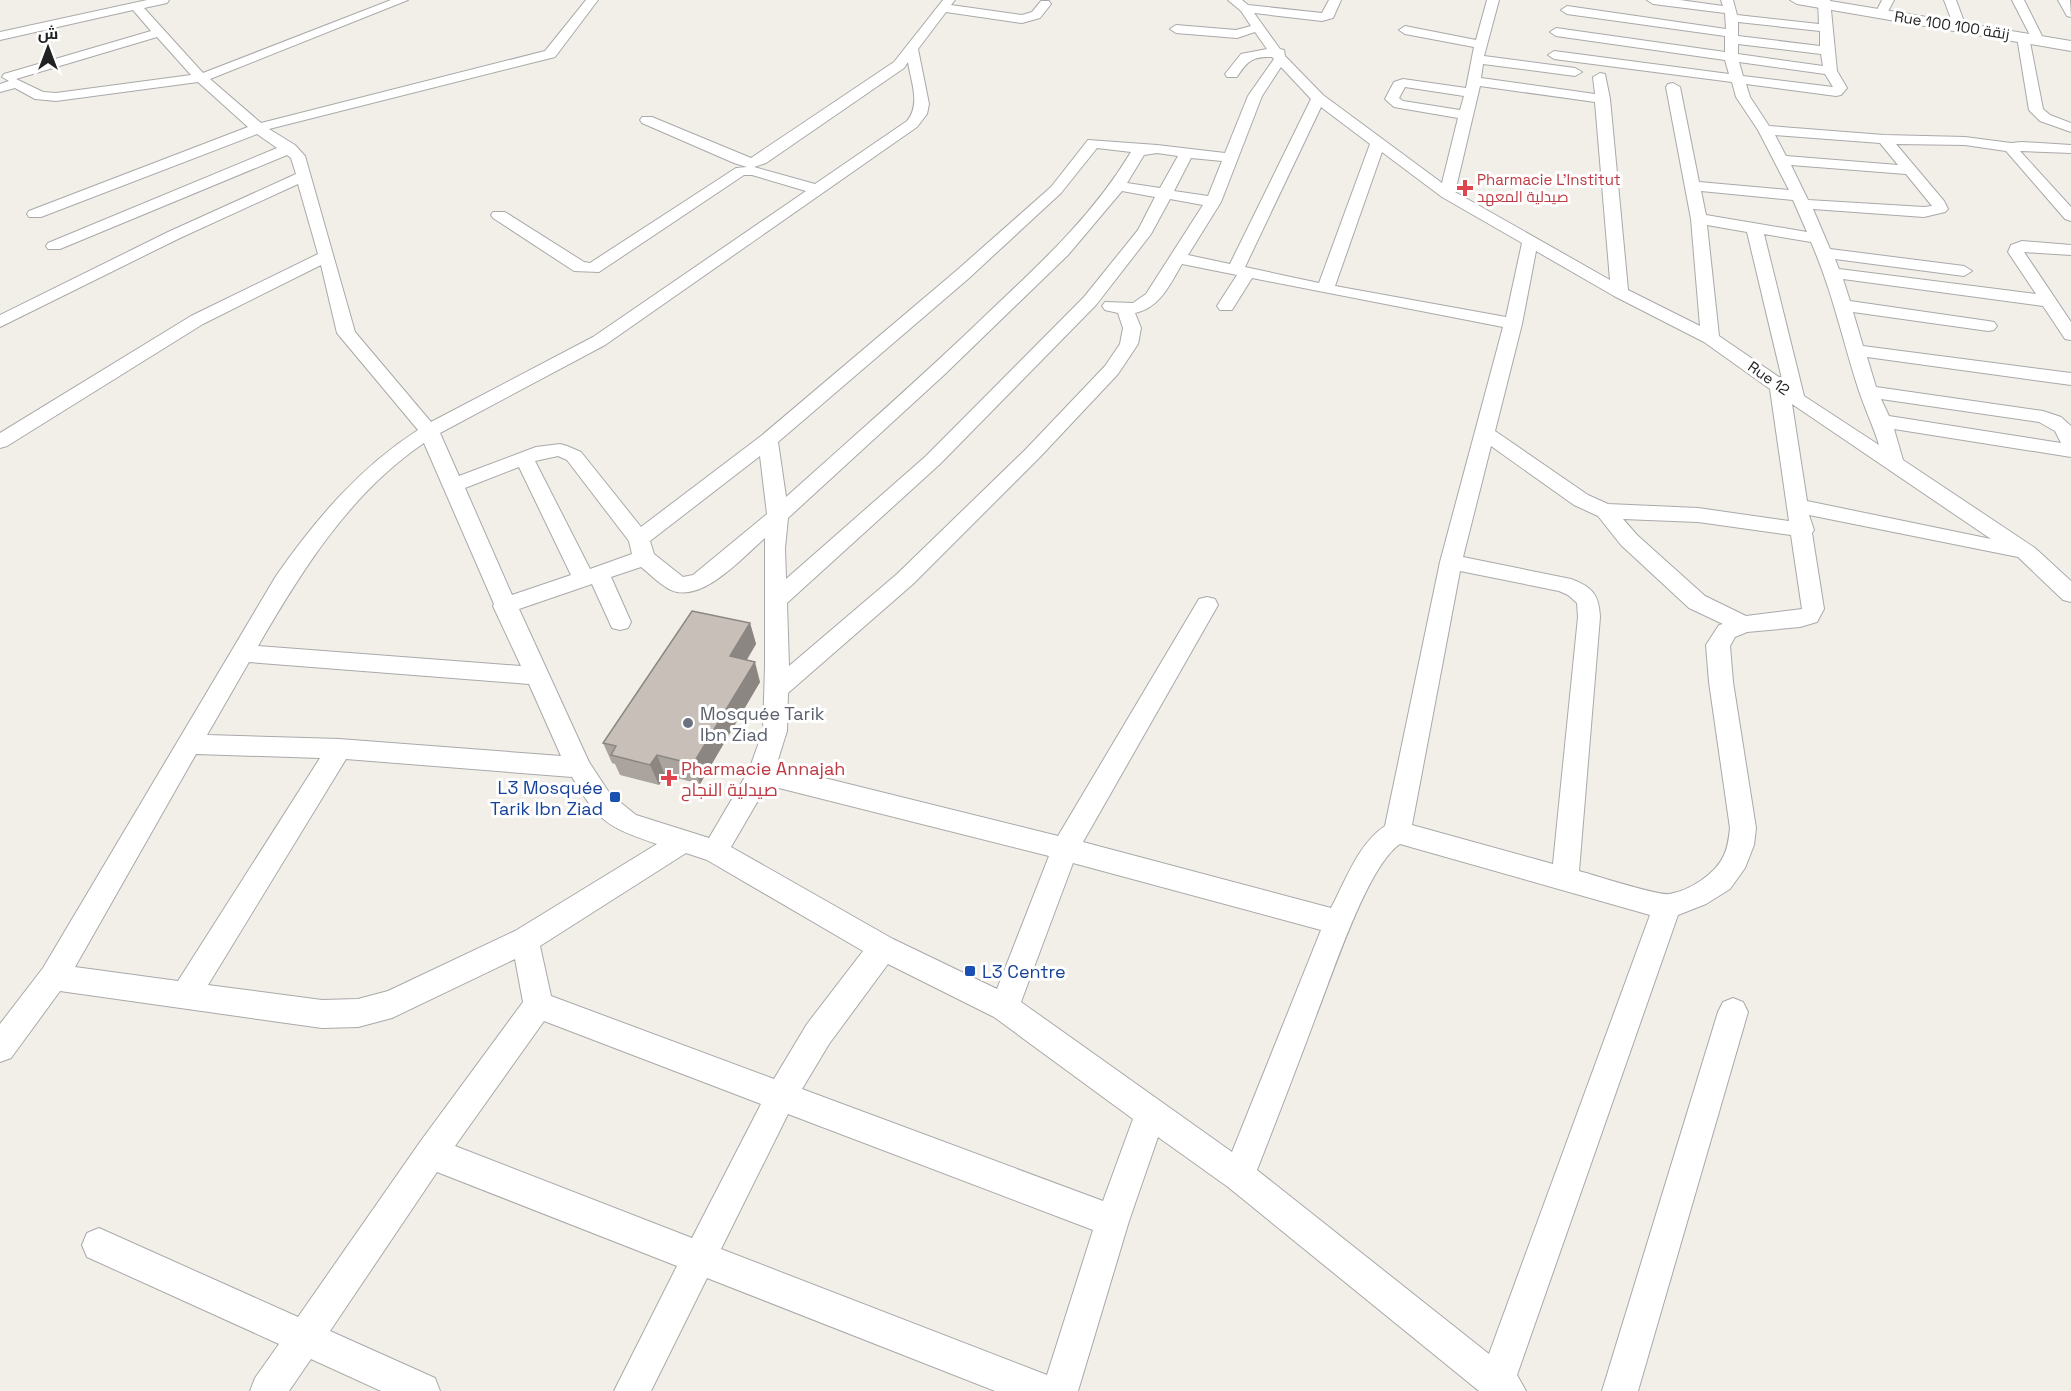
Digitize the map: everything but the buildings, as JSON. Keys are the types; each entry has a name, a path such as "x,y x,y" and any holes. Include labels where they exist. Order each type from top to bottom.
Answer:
{"street":[{"path":"0,36 139,3 163,0"},
{"path":"6,79 40,96 56,97 201,78 402,0"},
{"path":"35,214 258,128 550,54 592,0"},
{"path":"1260,10 1269,0"},
{"path":"1239,4 1260,10 1322,17 1329,15 1335,0"},
{"path":"1447,194 1477,59 1493,0"},
{"path":"1653,0 1729,20 1827,51"},
{"name":"Rue 100 زنقة 100","path":"1797,0 1885,7 1960,27 2071,46"},
{"path":"1950,0 1960,27"},
{"path":"2018,0 2031,39 2036,110 2045,118 2071,128"},
{"path":"2064,0 2071,13"},
{"path":"1477,59 1632,64 1823,92 1839,91 1840,88 1830,71 1824,28 1825,2"},
{"path":"139,3 160,32 201,78 258,128 290,148 298,156 327,256 346,333 429,431 504,606 579,767 602,801 627,823 715,851 883,948 1004,1007 1239,1176 1503,1387 1667,907"},
{"path":"647,120 739,160 757,162 855,97 899,64 946,4 1022,19 1036,15 1045,4"},
{"name":"Rue 12","path":"1239,4 1259,27 1279,56 1317,98 1447,194 1620,292 1710,338 1838,428 1894,463 2026,553 2071,594"},
{"path":"1554,62 1556,32 1569,5 1637,15 1824,28"},
{"path":"1632,64 1637,15"},
{"path":"1729,20 1731,58 1739,80 1737,96 1765,130 1833,273 1868,391 1882,422 1894,463"},
{"path":"1176,29 1237,34 1259,27"},
{"path":"1405,30 1482,45"},
{"path":"6,79 160,32"},
{"path":"1556,32 1830,71"},
{"path":"0,1048 53,976 303,552 342,506 409,445 429,431 559,365 599,341 912,124 920,114 922,104 912,50"},
{"path":"1090,300 1125,309 1138,308 1149,303 1179,258 1213,202 1255,96 1279,56 1246,54 1240,58 1232,74"},
{"path":"1554,62 1606,77 1603,99 1620,292"},
{"path":"1466,115 1399,104 1392,99 1399,85 1406,83 1603,99"},
{"path":"1674,87 1699,219 1710,338"},
{"path":"1226,306 1317,98"},
{"path":"1765,130 1884,140 1965,141 2013,148 2022,146 2071,149"},
{"path":"1691,186 1800,200 1924,212 1940,209 1939,204 1884,140"},
{"path":"1325,289 1378,142"},
{"path":"504,606 591,576 641,548 962,275 1056,190 1093,143 1231,158"},
{"path":"54,246 290,148"},
{"path":"2013,148 2015,155 2071,216"},
{"path":"454,485 550,450 567,452 574,456 641,548 672,582 682,585 695,583 778,516 939,370 1062,252 1093,218 1143,149"},
{"path":"775,600 933,460 1090,300 1145,231 1186,154"},
{"path":"1780,160 1911,170"},
{"path":"499,215 580,267 593,268 741,171 753,171 816,189"},
{"path":"0,322 164,240 304,176"},
{"path":"1118,186 1213,202"},
{"path":"1699,219 1817,238"},
{"path":"1397,832 1667,907 1709,890 1724,878 1742,849 1743,828 1721,682 1718,645 1727,631 1744,624 1800,620 1809,616 1813,609 1798,506 1787,390 1754,227"},
{"path":"1239,1176 1338,922 1372,856 1382,842 1397,832 1451,562 1513,324 1530,242"},
{"path":"2071,250 2033,246 2017,248 2016,252 2071,335"},
{"path":"1824,254 1964,271"},
{"path":"0,442 196,320 327,256"},
{"path":"1179,258 1325,289 1513,324"},
{"path":"1833,273 2047,301"},
{"path":"1841,305 1988,327"},
{"path":"776,690 905,579 1033,453 1113,370 1130,344 1132,328 1125,309"},
{"path":"1856,350 2071,379"},
{"path":"1868,391 2043,417 2061,425 2067,432 2071,445"},
{"path":"1882,422 2071,451"},
{"path":"1484,432 1581,500 1605,511 1698,514 1803,530"},
{"path":"715,851 761,773 775,731 774,548 778,516 768,440"},
{"path":"524,459 620,622"},
{"path":"1798,506 2026,553"},
{"path":"1605,511 1629,540 1696,602 1744,624"},
{"path":"1451,562 1563,584 1576,589 1588,601 1589,617 1565,877"},
{"path":"1004,1007 1065,849 1207,605"},
{"path":"242,653 537,676"},
{"path":"190,744 339,749 579,767"},
{"path":"187,993 339,749"},
{"path":"761,773 1065,849 1338,922"},
{"path":"53,976 187,993 322,1014 358,1013 392,1004 525,940 682,842"},
{"path":"268,1391 430,1153 538,1005 525,940"},
{"path":"632,1391 781,1096 818,1034 883,948"},
{"path":"538,1005 1112,1221"},
{"path":"1620,1391 1733,1012"},
{"path":"1060,1391 1112,1221 1151,1113"},
{"path":"430,1153 1041,1391"},
{"path":"99,1245 422,1391"}],"place":[{"name":"Pharmacie L'Institut صيدلية المعهد","path":"1465,188"},
{"name":"Mosquée Tarik Ibn Ziad","path":"688,723"},
{"name":"Pharmacie Annajah صيدلية النجاح","path":"669,778"},
{"name":"L3 Mosquée Tarik Ibn Ziad","path":"615,797"},
{"name":"L3 Centre","path":"970,971"}]}
